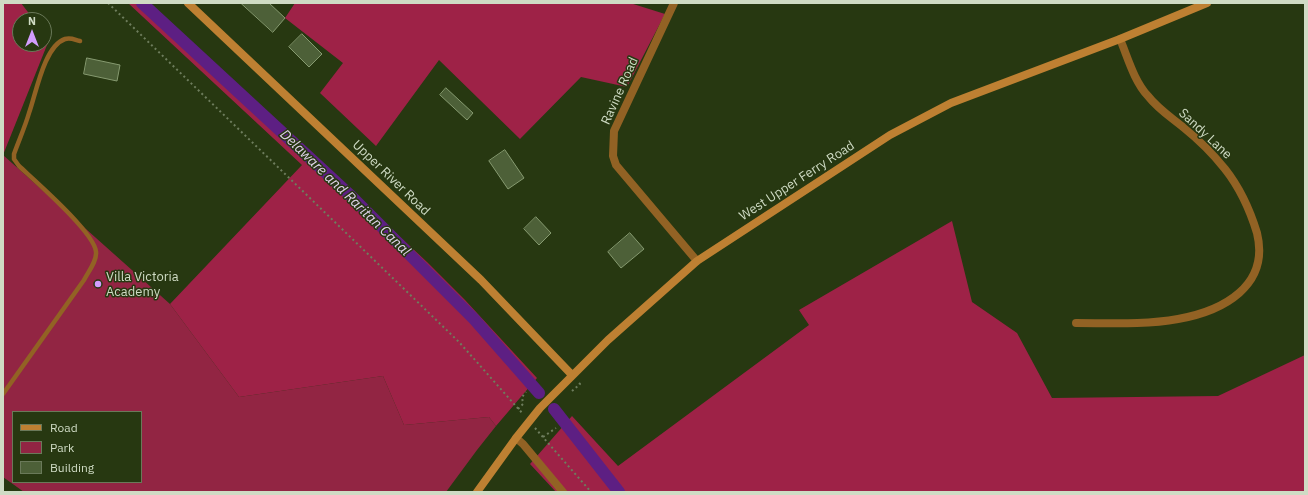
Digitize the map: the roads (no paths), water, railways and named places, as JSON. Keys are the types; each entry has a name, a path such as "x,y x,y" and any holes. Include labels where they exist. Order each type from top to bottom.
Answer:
{"main road":[{"name":"Upper River Road","path":"188,3 481,280 572,375"},
{"name":"West Upper Ferry Road","path":"477,492 540,408 608,340 697,261 890,135 926,115 951,103 1120,39 1207,3"}],"street":[{"name":"Ravine Road","path":"674,3 614,131 613,156 616,164 697,261"},
{"name":"Sandy Lane","path":"1076,323 1156,322 1179,319 1199,314 1237,296 1247,287 1258,266 1260,253 1253,220 1245,200 1235,182 1206,148 1186,129 1157,107 1147,96 1138,81 1120,39"},
{"path":"516,438 563,492"}],"lane":[{"path":"3,394 84,280 97,254 95,246 90,238 73,218 19,166 14,159 14,154 33,101 39,78 51,52 64,39 72,38 80,41"}],"waterway":[{"name":"Delaware and Raritan Canal","path":"142,3 351,196 474,319 539,393"},
{"name":"Delaware and Raritan Canal","path":"554,409 619,492"}],"place":[{"name":"Villa Victoria Academy","path":"98,284"}]}
